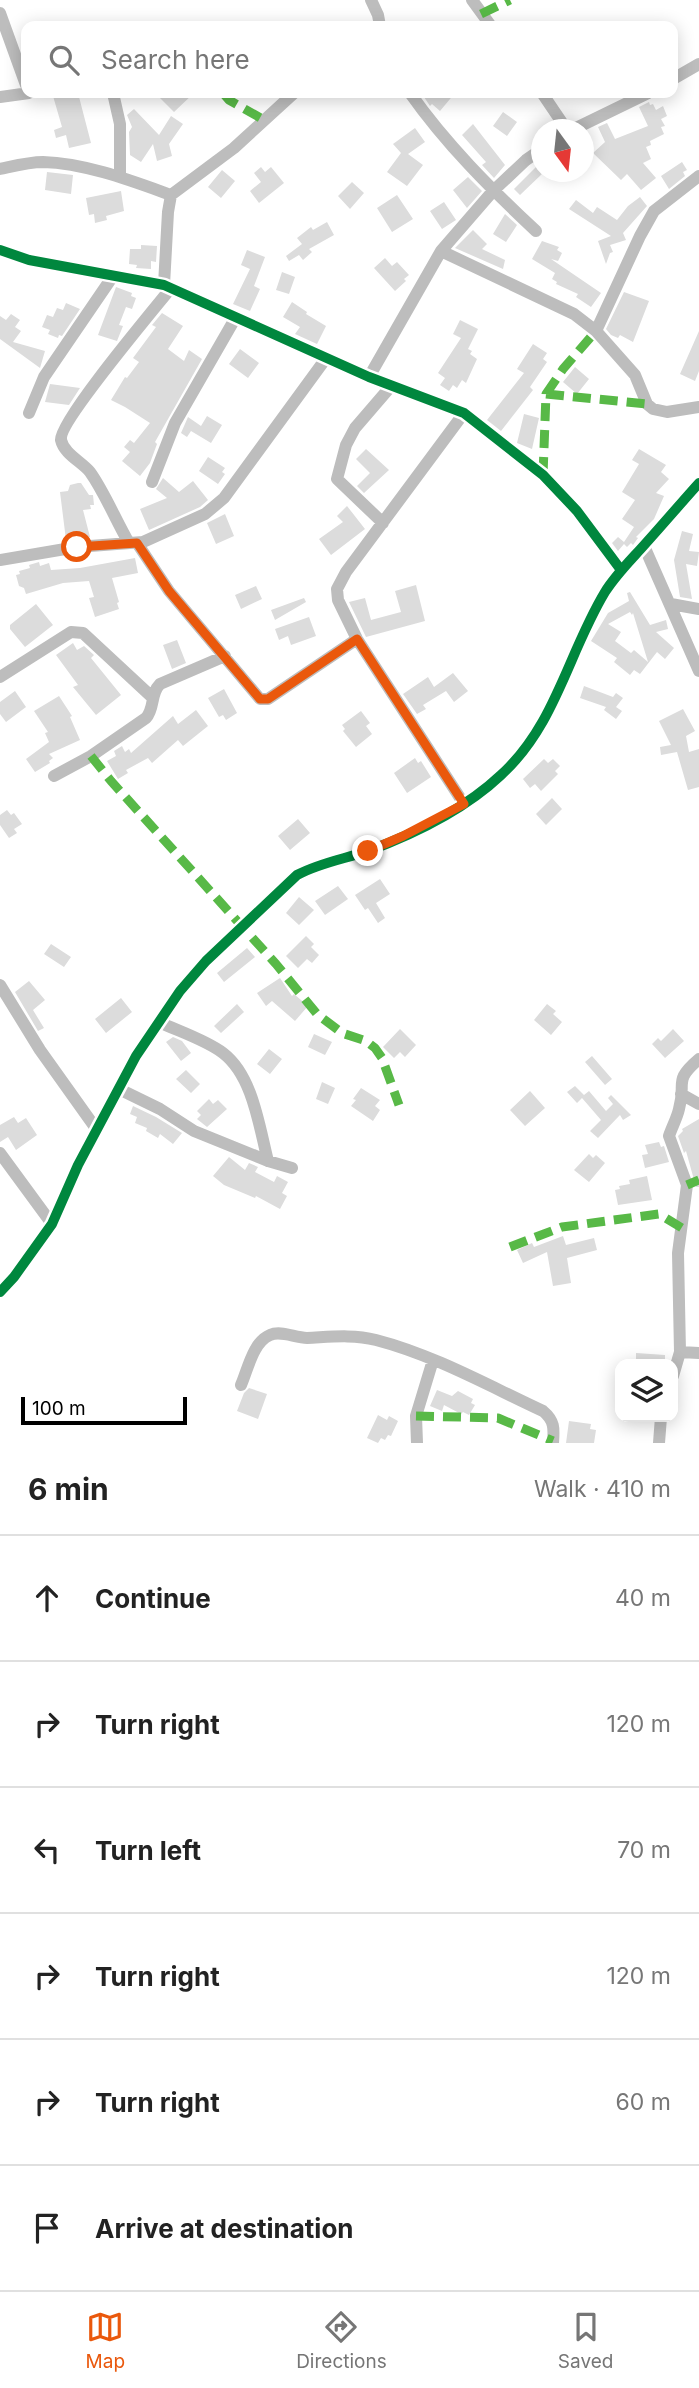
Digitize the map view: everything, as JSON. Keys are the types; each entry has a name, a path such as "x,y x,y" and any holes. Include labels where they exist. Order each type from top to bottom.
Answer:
{"street":[{"path":"371,0 379,20"},
{"path":"472,0 487,21"},
{"path":"0,13 21,71"},
{"path":"678,76 699,64"},
{"path":"0,97 21,94"},
{"path":"114,98 120,124 120,177"},
{"path":"289,98 234,148 171,195 168,212 167,286 75,411 62,433 61,440 66,449 90,472 133,543 169,591 260,699 268,699 357,639"},
{"path":"414,98 493,191 536,231"},
{"path":"546,98 562,119"},
{"path":"593,119 637,98"},
{"path":"369,377 441,251 493,191 531,156"},
{"path":"0,169 46,162 120,177 171,195"},
{"path":"596,331 654,211 699,176"},
{"path":"0,250 29,260 167,286 369,377 464,414 543,475 577,511 621,570"},
{"path":"441,251 574,314 596,331 635,375 647,404 653,409 667,412 699,407"},
{"path":"29,413 44,377 113,276"},
{"path":"152,482 175,423 236,317"},
{"path":"0,560 77,547 154,539 205,514 224,498 327,357"},
{"path":"383,523 337,480 346,445 355,428 392,385"},
{"path":"464,414 346,572 337,589 338,600 357,639 464,804"},
{"path":"0,1292 14,1278 52,1224 136,1056 180,991 206,961 297,875 391,841 464,804 500,776 526,750 562,687 605,593 621,570 699,483"},
{"path":"644,546 699,671"},
{"path":"671,604 699,609"},
{"path":"0,677 71,632 78,632 83,633 153,698"},
{"path":"54,776 91,756 146,718 150,714 154,691 160,684 225,656"},
{"path":"0,985 40,1050 97,1130"},
{"path":"159,1022 222,1052 237,1068 247,1087 268,1161"},
{"path":"678,1359 678,1253 687,1185 669,1136 680,1107 684,1071 699,1059"},
{"path":"119,1089 160,1109 194,1131 292,1168"},
{"path":"681,1094 699,1104"},
{"path":"0,1153 52,1224"},
{"path":"242,1385 259,1342 270,1335 296,1338 344,1336 375,1340 433,1360 543,1411 551,1418 554,1426 553,1443"},
{"path":"680,1352 699,1353"},
{"path":"417,1443 416,1416 433,1360"},
{"path":"659,1443 661,1422"}],"building":[{"path":"54,98 79,98 91,143 69,148 66,135 56,138 54,130 62,127"},
{"path":"160,98 189,98 174,112"},
{"path":"425,98 451,98 440,111 432,104 430,106"},
{"path":"649,102 656,110 663,106 667,116 661,119 665,126 661,127 664,134 650,141 651,145 646,147 651,159 643,163 656,178 641,190 627,174 621,180 594,154 605,142 598,127 607,123 615,139 648,126 639,107"},
{"path":"134,109 159,135 171,116 183,124 169,144 172,156 157,161 153,144 141,162 130,155 129,132 132,127 127,115"},
{"path":"503,112 517,122 507,136 493,126"},
{"path":"473,124 505,165 494,178 482,165 486,162 462,135"},
{"path":"415,128 425,142 408,154 423,165 407,186 387,172 401,153 393,144"},
{"path":"682,162 687,170 683,172 685,176 669,189 661,176"},
{"path":"261,167 265,172 271,167 284,183 259,203 250,191 261,182 254,173"},
{"path":"222,170 235,181 221,198 208,187"},
{"path":"47,172 73,175 71,194 45,190"},
{"path":"531,172 531,182 534,182 520,195 514,189"},
{"path":"468,177 482,191 467,208 453,190"},
{"path":"352,182 364,193 350,209 338,196"},
{"path":"121,191 124,211 106,216 107,220 95,223 94,214 89,215 86,198"},
{"path":"397,195 413,219 392,232 377,208"},
{"path":"640,197 647,206 623,233 626,240 610,245 613,252 606,264 598,241 611,236 569,209 576,200 593,213 597,207 617,220 628,206"},
{"path":"444,202 456,220 442,229 430,211"},
{"path":"505,214 517,225 506,242 493,234"},
{"path":"327,222 334,235 309,249 312,252 303,260 299,255 289,261 286,256 302,244 297,238 311,227 313,230"},
{"path":"473,230 487,244 482,249 505,260 503,269 455,248"},
{"path":"542,241 559,247 557,250 562,253 558,261 551,259 601,293 591,307 576,297 578,294 556,284 552,279 555,273 532,259"},
{"path":"141,245 157,246 156,262 151,261 151,269 136,268 137,265 129,264 130,249 141,249"},
{"path":"247,250 265,257 254,286 260,289 250,311 233,304 250,269 241,265"},
{"path":"385,258 392,266 397,262 409,275 395,291 374,268"},
{"path":"282,272 295,277 289,294 276,290"},
{"path":"116,287 132,293 131,296 136,298 132,309 126,307 119,325 123,326 117,341 98,335"},
{"path":"624,292 649,301 633,342 620,335 618,338 611,335 606,329"},
{"path":"292,302 326,326 317,344 295,334 300,327 283,317"},
{"path":"66,303 80,309 58,338 48,334 50,330 42,327 47,315 53,317 57,308 63,310"},
{"path":"162,313 183,326 168,349 184,361 189,350 202,359 155,442 157,444 150,463 140,476 122,461 130,452 124,447 130,440 134,443 150,423 111,400 125,377 127,378 139,362 133,358 156,327 152,325"},
{"path":"11,314 20,320 15,327 21,331 13,342 45,351 40,368 0,339 0,316 6,320"},
{"path":"460,320 478,329 468,349 477,359 466,383 462,380 457,388 453,385 449,391 440,385 445,378 438,373 461,338 453,334"},
{"path":"699,331 699,371 695,381 680,374"},
{"path":"533,344 547,353 543,359 547,362 530,387 533,390 501,431 487,420 524,373 517,369"},
{"path":"240,349 259,363 248,378 229,364"},
{"path":"575,367 589,379 577,394 563,382"},
{"path":"50,384 80,388 69,405 45,402"},
{"path":"524,414 539,418 532,449 517,443"},
{"path":"207,416 222,425 211,443 191,431 187,437 181,433 188,417 201,426"},
{"path":"366,449 389,470 364,493 357,486 370,473 356,459"},
{"path":"639,449 666,465 661,472 669,479 656,493 664,496 654,519 636,537 638,538 633,545 631,543 627,547 624,544 618,551 612,543 618,537 624,542 634,527 622,519 635,500 622,492 639,464 632,460"},
{"path":"208,457 225,468 222,472 225,474 218,484 199,471"},
{"path":"163,478 179,492 193,481 208,500 200,507 149,530 140,509 167,498 156,489"},
{"path":"81,483 89,495 93,495 94,505 90,505 91,509 83,510 90,537 66,540 60,492 68,491 70,485"},
{"path":"347,506 365,529 331,555 319,539 343,522 337,516"},
{"path":"225,514 234,536 216,544 207,523"},
{"path":"682,531 693,534 689,551 699,552 697,566 686,564 692,599 680,597 674,560"},
{"path":"135,558 138,573 112,578 119,609 95,617 89,598 94,597 89,581 63,583 26,594 24,588 19,586 16,575 20,574 19,571 30,568 29,565 39,562 40,566 49,563 51,570 80,568"},
{"path":"416,585 425,621 366,637 349,602 365,598 371,620 401,612 395,591"},
{"path":"256,586 262,599 241,609 235,595"},
{"path":"630,592 650,625 666,620 668,629 656,632 674,648 665,659 657,652 640,674 634,670 630,675 614,662 617,658 591,641 608,613 629,601 627,593","holes":["630,612 632,615 633,613 648,662 634,650 631,653 615,641 621,632 608,624"]},
{"path":"304,598 306,602 275,620 271,610"},
{"path":"36,604 53,625 25,647 10,629 10,625"},
{"path":"309,617 316,636 291,645 288,636 279,640 275,629"},
{"path":"177,640 186,663 172,669 163,645"},
{"path":"73,643 77,650 84,646 94,655 91,658 121,695 96,715 73,687 78,685 56,655"},
{"path":"453,673 468,691 454,702 446,691 423,705 426,709 417,714 403,694 428,677 434,687"},
{"path":"584,686 613,697 616,693 623,698 616,707 622,711 616,719 604,710 606,707 580,698"},
{"path":"224,689 237,713 226,720 223,715 219,717 208,698"},
{"path":"15,691 26,707 6,722 0,714 0,702"},
{"path":"59,696 72,716 70,717 80,740 49,754 53,758 50,763 35,772 26,759 49,742 45,733 48,732 34,711"},
{"path":"683,709 695,731 686,736 689,752 699,749 699,787 688,790 677,752 661,755 660,747 671,745 659,721"},
{"path":"196,710 208,726 183,746 178,740 152,763 148,758 126,770 128,773 118,779 107,761 116,756 114,751 122,746 125,752 129,749 131,753 173,716 178,724"},
{"path":"361,711 370,723 366,726 372,734 356,747 343,731 345,729 342,725"},
{"path":"415,758 418,763 421,761 431,777 407,793 394,773"},
{"path":"544,759 548,763 553,759 560,766 555,771 558,774 541,791 535,784 530,788 523,779"},
{"path":"552,798 562,809 546,825 536,814"},
{"path":"7,810 11,815 14,813 22,824 14,829 17,833 9,838 0,825 0,815"},
{"path":"298,819 310,833 290,850 278,836"},
{"path":"380,879 390,894 376,903 385,918 378,923 355,895"},
{"path":"338,886 348,899 325,915 315,901"},
{"path":"299,897 314,910 299,925 286,913"},
{"path":"306,936 319,955 312,963 307,959 298,968 286,956"},
{"path":"51,944 71,957 64,967 44,954"},
{"path":"247,948 255,957 224,982 217,973"},
{"path":"280,978 292,996 294,994 308,1006 295,1021 272,1001 266,1006 257,993"},
{"path":"29,981 45,1000 33,1010 44,1028 38,1031 15,992"},
{"path":"121,998 132,1012 106,1033 95,1019"},
{"path":"237,1004 244,1012 221,1033 214,1026"},
{"path":"547,1004 556,1011 553,1014 562,1022 551,1035 534,1020"},
{"path":"400,1029 416,1045 405,1057 400,1052 394,1058 383,1047"},
{"path":"673,1029 684,1041 665,1058 652,1044 658,1038 661,1041"},
{"path":"314,1034 332,1042 325,1055 308,1047"},
{"path":"173,1037 182,1041 191,1053 181,1061 166,1042"},
{"path":"269,1049 282,1059 270,1074 257,1064"},
{"path":"592,1056 612,1079 605,1085 585,1062"},
{"path":"186,1070 200,1084 191,1093 176,1079"},
{"path":"322,1082 335,1088 328,1104 316,1099"},
{"path":"575,1086 584,1095 589,1091 606,1111 613,1104 608,1098 611,1095 631,1115 623,1120 620,1115 598,1138 590,1131 601,1120 582,1098 577,1103 567,1092"},
{"path":"361,1088 380,1100 375,1106 380,1110 373,1121 351,1106"},
{"path":"530,1091 545,1108 525,1126 510,1110"},
{"path":"209,1099 213,1104 218,1100 227,1109 207,1127 197,1119 201,1115 197,1111"},
{"path":"133,1106 182,1133 173,1144 160,1134 158,1138 146,1131 147,1128 135,1123 137,1117 130,1114"},
{"path":"14,1117 18,1123 26,1118 37,1135 16,1150 8,1137 0,1142 0,1125"},
{"path":"699,1119 699,1187 696,1187 686,1151 684,1153 678,1136 682,1129"},
{"path":"659,1142 661,1147 664,1146 669,1162 645,1168 642,1155 648,1154 645,1145"},
{"path":"589,1154 593,1158 596,1155 605,1163 589,1182 574,1170"},
{"path":"229,1157 245,1170 249,1163 258,1167 255,1172 274,1182 277,1176 288,1182 282,1193 287,1196 280,1209 256,1196 255,1198 224,1185 213,1176"},
{"path":"647,1176 652,1200 618,1205 615,1190 620,1189 619,1186 630,1184 629,1180"},
{"path":"563,1236 566,1245 594,1238 597,1250 567,1258 571,1283 553,1286 547,1252 523,1263 517,1250 532,1243 534,1247"},
{"path":"636,1353 665,1355 665,1359 636,1359"},
{"path":"249,1388 267,1394 258,1419 237,1411 244,1393"},
{"path":"437,1390 452,1396 458,1391 473,1399 471,1403 475,1405 469,1415 444,1405 442,1411 430,1406"},
{"path":"378,1415 387,1420 389,1416 398,1421 391,1436 388,1435 385,1440 381,1438 378,1443 367,1438"},
{"path":"569,1421 591,1424 590,1429 596,1430 594,1443 566,1443"}],"marked path":[{"path":"481,14 510,0"},
{"path":"227,98 264,120"},
{"path":"543,475 546,394 563,369 596,331"},
{"path":"546,394 647,404"},
{"path":"91,756 276,964 317,1014 342,1033 366,1041 375,1048 382,1058 399,1105"},
{"path":"687,1185 699,1180"},
{"path":"510,1247 562,1227 659,1214 682,1228"},
{"path":"416,1416 498,1418 553,1441"}],"cycle path":[{"path":"0,250 29,260 164,285 369,377 464,413 543,475 577,511 621,570"},
{"path":"0,1292 52,1224 78,1165 136,1056 180,991 206,961 297,875 403,837 455,810 501,775 535,734 605,592 699,483"}],"route":[{"path":"77,547 137,543 169,591 260,699 268,699 357,639 464,804 368,851"}]}
